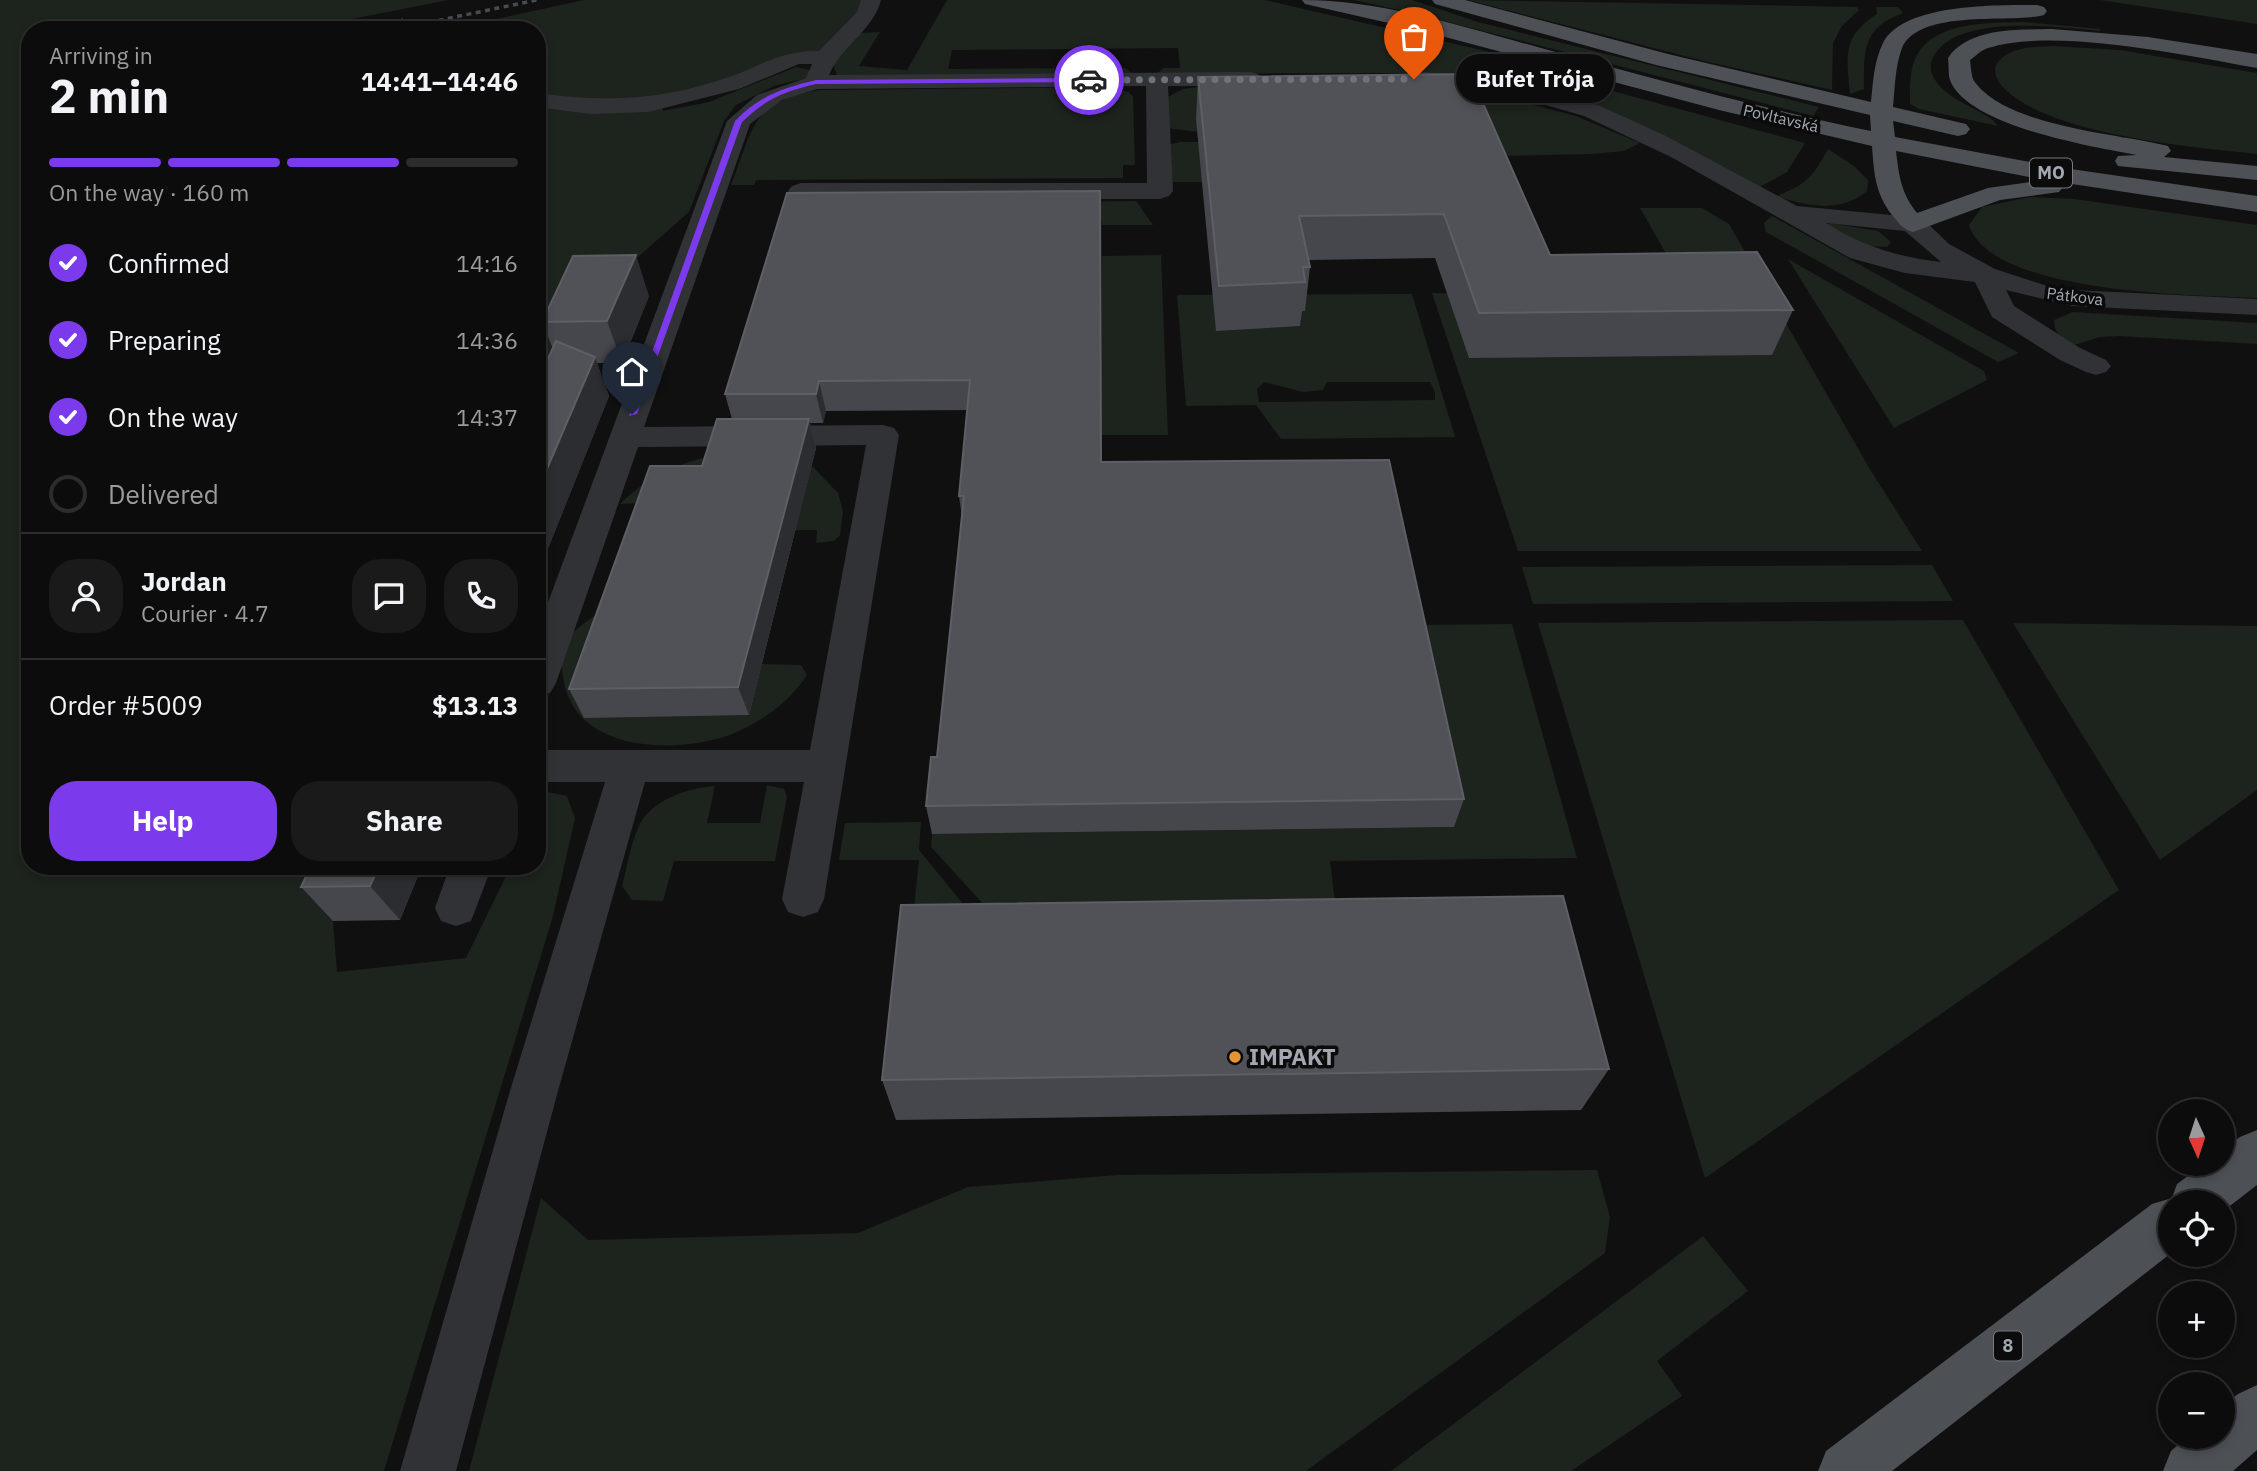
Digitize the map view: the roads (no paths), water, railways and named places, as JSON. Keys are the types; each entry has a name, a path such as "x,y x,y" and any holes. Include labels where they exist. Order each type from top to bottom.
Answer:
{"main road":[{"name":"Povltavská","path":"1312,0 1460,34 1730,106 1883,140 1933,173 2168,192 2257,204"},
{"name":"Povltavská","path":"1442,0 1556,33 1987,136"},
{"path":"1948,0 2051,13 2203,44 2257,61"},
{"path":"1913,224 1894,200 1887,183 1881,112 1888,52 1906,31 1932,20 1972,12 2051,13"},
{"path":"2257,43 2203,44 2021,36 1985,40 1969,47 1959,58 1957,70 1963,83 1978,97 2000,111 2029,123 2091,139 2257,172"},
{"path":"1881,112 1914,126 1931,143 1933,173 1913,224"},
{"path":"2018,143 2134,162 2257,172"},
{"path":"1913,224 1964,202 2013,188 2168,192"},
{"path":"2210,1190 2257,1154"},
{"name":"8","path":"1846,1471 2158,1231"},
{"path":"2191,1471 2257,1413"}],"street":[{"path":"816,82 825,58 867,14 871,0"},
{"path":"546,103 590,107 648,105 731,84 796,57 825,58"},
{"path":"801,191 1160,191 1144,76"},
{"path":"546,658 738,121 759,102 779,91 816,82 1144,76 1269,79"},
{"path":"1394,78 1453,80 1505,87 1592,112 1670,156 1788,211 1857,251 1920,268 1985,275 2002,311 2070,354 2096,366"},
{"path":"1788,211 1913,224"},
{"name":"Pátkova","path":"1913,224 1940,250 1985,275 2040,292 2073,298 2257,307"},
{"path":"624,437 883,435 803,899"},
{"path":"428,1471 534,1091 631,765"},
{"path":"546,766 827,766"},
{"path":"456,908 468,875"}],"railway":[{"path":"436,21 537,0"},
{"path":"398,21 403,20"}],"place":[{"name":"Bufet Trója","path":"1414,79"},
{"name":"IMPAKT","path":"1235,1057"}]}
